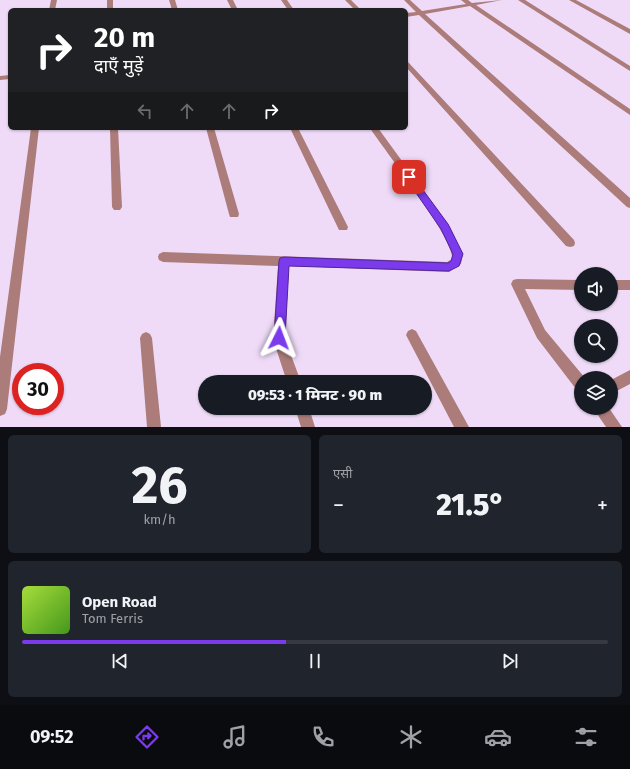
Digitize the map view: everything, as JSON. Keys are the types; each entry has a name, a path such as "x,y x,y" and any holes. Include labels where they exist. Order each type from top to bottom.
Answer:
{"street":[{"path":"348,0 356,8"},
{"path":"407,0 630,204"},
{"path":"408,15 467,2 499,0"},
{"path":"521,0 630,69"},
{"path":"572,0 630,32"},
{"path":"467,2 630,113"},
{"path":"408,65 570,243"},
{"path":"0,409 35,130"},
{"path":"114,130 117,207"},
{"path":"211,130 234,214"},
{"path":"295,130 343,227"},
{"path":"163,257 449,267 457,261 458,254 445,227 375,130"},
{"path":"284,261 279,338 292,375"},
{"path":"574,285 517,284 541,334 574,375"},
{"path":"618,285 630,285"},
{"path":"412,335 462,427"},
{"path":"146,338 154,427"},
{"path":"618,383 630,377"},
{"path":"304,415 308,427"},
{"path":"606,415 616,427"}],"route":[{"path":"279,338 284,261 449,267 456,263 458,254 445,227 409,177"}]}
